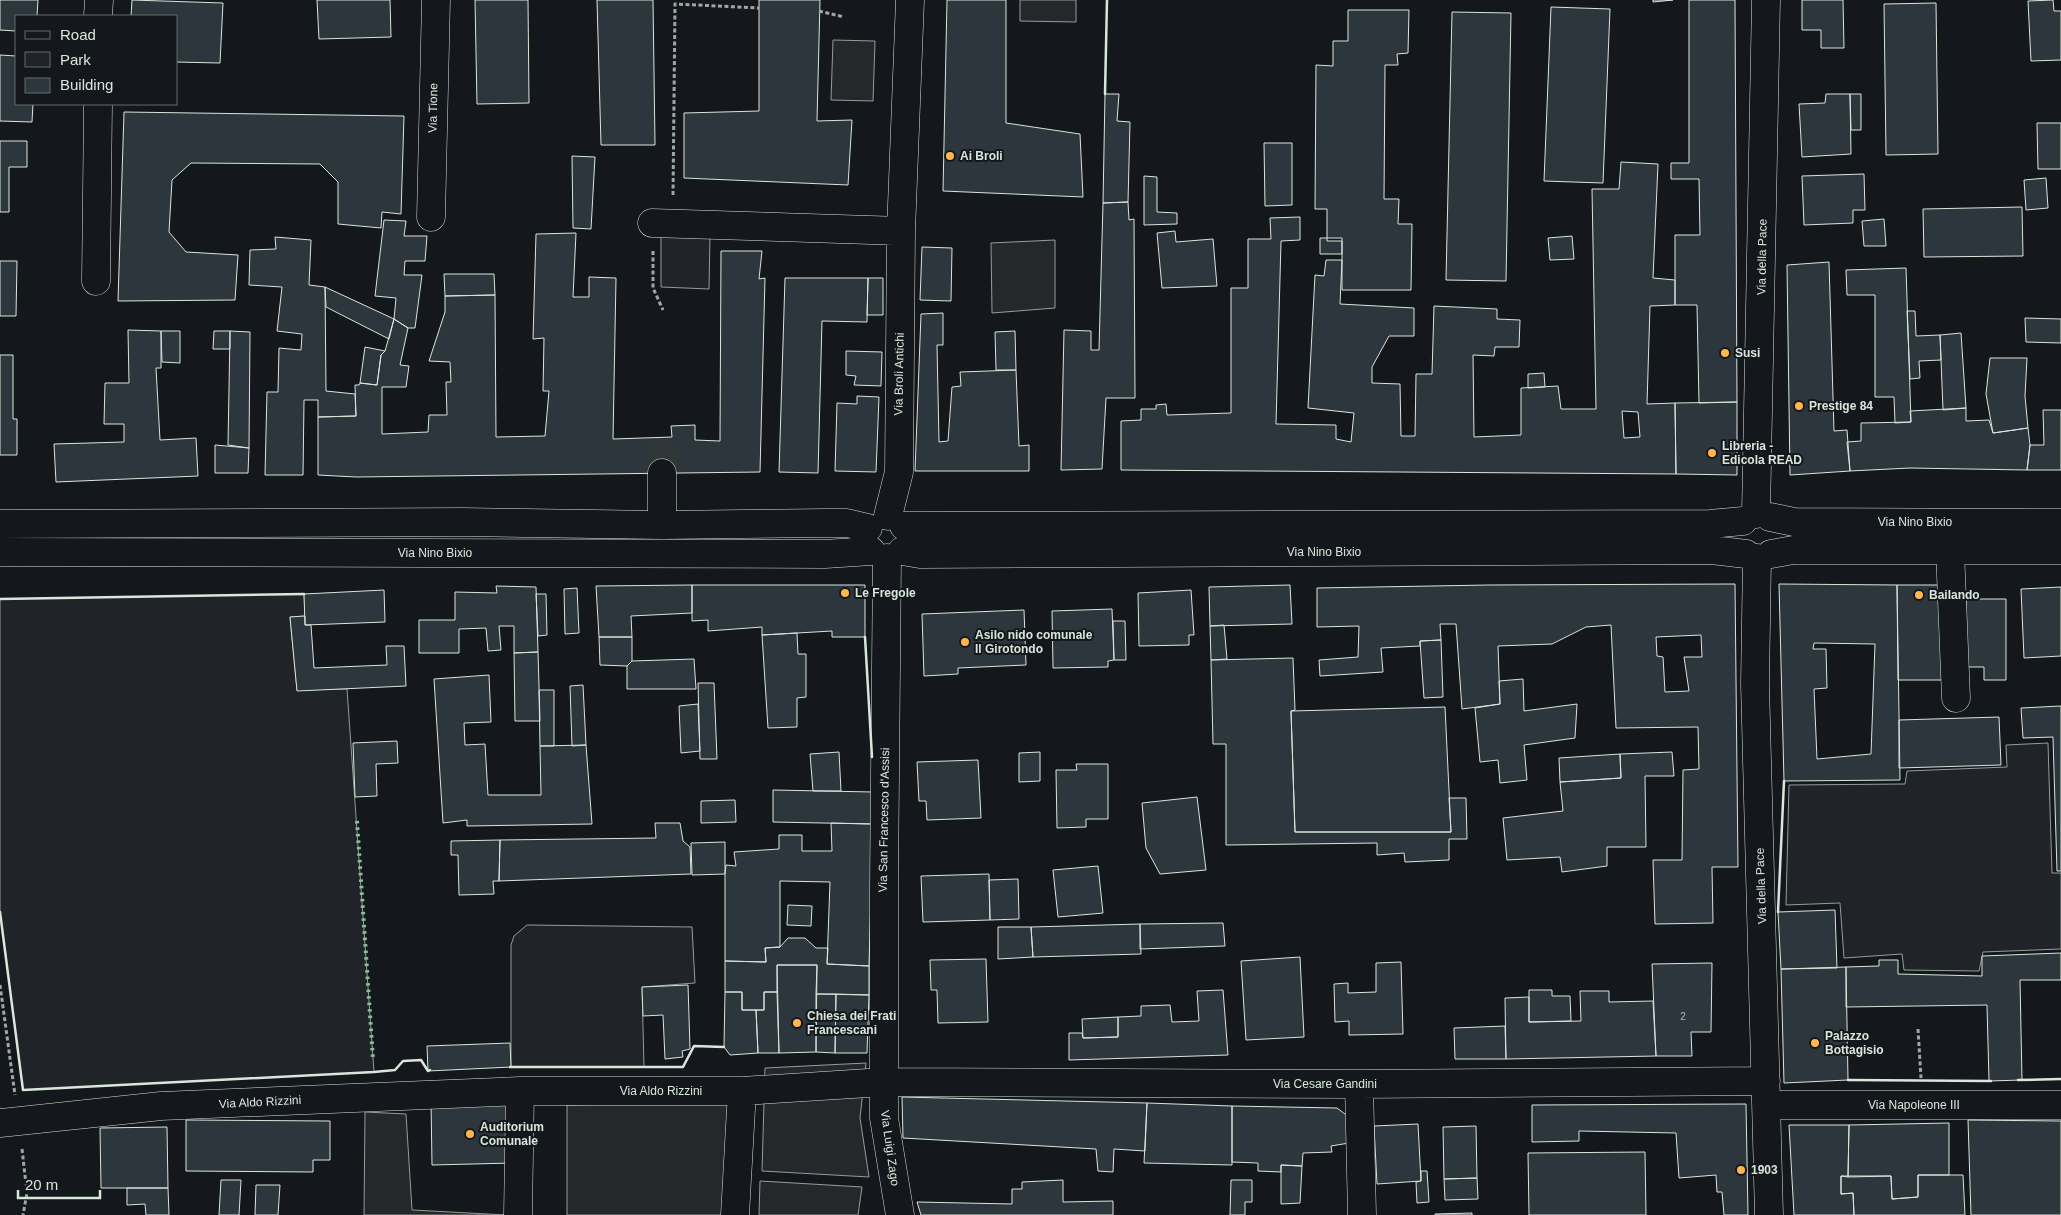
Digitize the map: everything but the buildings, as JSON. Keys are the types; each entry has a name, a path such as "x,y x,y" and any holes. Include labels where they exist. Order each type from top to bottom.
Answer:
{"street":[{"path":"98,15 99,0"},
{"name":"Via Tione","path":"431,217 436,0"},
{"name":"Via Broli Antichi","path":"887,538 899,472 901,231 910,0"},
{"name":"Via della Pace","path":"1756,517 1766,0"},
{"path":"96,281 98,105"},
{"path":"662,223 901,231"},
{"path":"662,473 662,526"},
{"path":"1756,517 1779,528 1780,536 1776,549 1758,555 1741,550 1736,538 1739,526 1756,517"},
{"name":"Via Nino Bixio","path":"0,552 825,554 887,538 1710,524 1756,517 1794,522 2061,523"},
{"name":"Via Nino Bixio","path":"0,524 462,522 662,526 840,523 887,538 920,554 1712,550 1758,555 1793,550 2061,550"},
{"name":"Via San Francesco d'Assisi","path":"884,1082 887,538"},
{"path":"1950,550 1956,698"},
{"name":"Via della Pace","path":"1758,555 1755,684 1769,1215"},
{"name":"Via Cesare Gandini","path":"884,1082 1359,1084 1766,1093"},
{"name":"Via Aldo Rizzini","path":"0,1124 161,1106 520,1091 742,1091 884,1082"},
{"name":"Via Luigi Zago","path":"884,1082 884,1118 900,1215"},
{"path":"1359,1084 1362,1215"},
{"path":"518,1215 520,1091"},
{"path":"735,1215 742,1091"},
{"name":"Via Napoleone III","path":"1766,1093 1920,1105 2061,1105"}],"path":[{"path":"664,310 653,288 662,223 676,4 759,8"},
{"path":"819,11 844,16"},
{"path":"1918,1029 1921,1080 1920,1105"}],"green space":[{"path":"661,236 710,236 709,289 661,287"},
{"path":"304,594 305,616 290,617 297,690 347,689 374,1072 23,1090 0,912 0,599"},
{"path":"2048,743 2052,873 2061,873 2061,949 1983,952 1979,971 1904,970 1902,954 1844,958 1840,903 1786,905 1789,785 1905,784 1907,771 2007,767 2006,745"},
{"path":"527,925 692,927 695,983 642,987 644,1067 511,1067 511,945 514,936"}],"shaded area":[{"path":"1020,0 1076,0 1076,22 1020,21"},
{"path":"833,40 875,41 873,101 831,100"},
{"path":"1055,240 1055,308 992,313 991,243"},
{"path":"866,1063 860,1118 869,1177 762,1171 765,1068"},
{"path":"731,1102 728,1215 567,1215 567,1105"},
{"path":"365,1112 406,1114 412,1210 507,1215 364,1215"},
{"path":"760,1181 862,1187 858,1215 759,1215"}],"tunnel":[{"path":"662,473 663,437"}],"hedge":[{"path":"357,821 373,1059"}],"wall":[{"path":"1105,94 1107,0"},
{"path":"0,599 304,594"},
{"path":"865,637 872,757"},
{"path":"1778,912 1784,781"},
{"path":"0,912 23,1090 374,1072 395,1070 403,1061 421,1060 428,1071 430,1070"},
{"path":"510,1067 683,1067 694,1046 724,1047"},
{"path":"2018,1080 2061,1079"},
{"path":"1848,1080 1991,1081"}],"place":[{"name":"Ai Broli","path":"950,156"},
{"name":"Susi","path":"1725,353"},
{"name":"Prestige 84","path":"1799,406"},
{"name":"Libreria - Edicola READ","path":"1712,453"},
{"name":"Le Fregole","path":"845,593"},
{"name":"Bailando","path":"1919,595"},
{"name":"Asilo nido comunale Il Girotondo","path":"965,642"},
{"name":"Chiesa dei Frati Francescani","path":"797,1023"},
{"name":"Palazzo Bottagisio","path":"1815,1043"},
{"name":"Auditorium Comunale","path":"470,1134"},
{"name":"1903","path":"1741,1170"}]}
